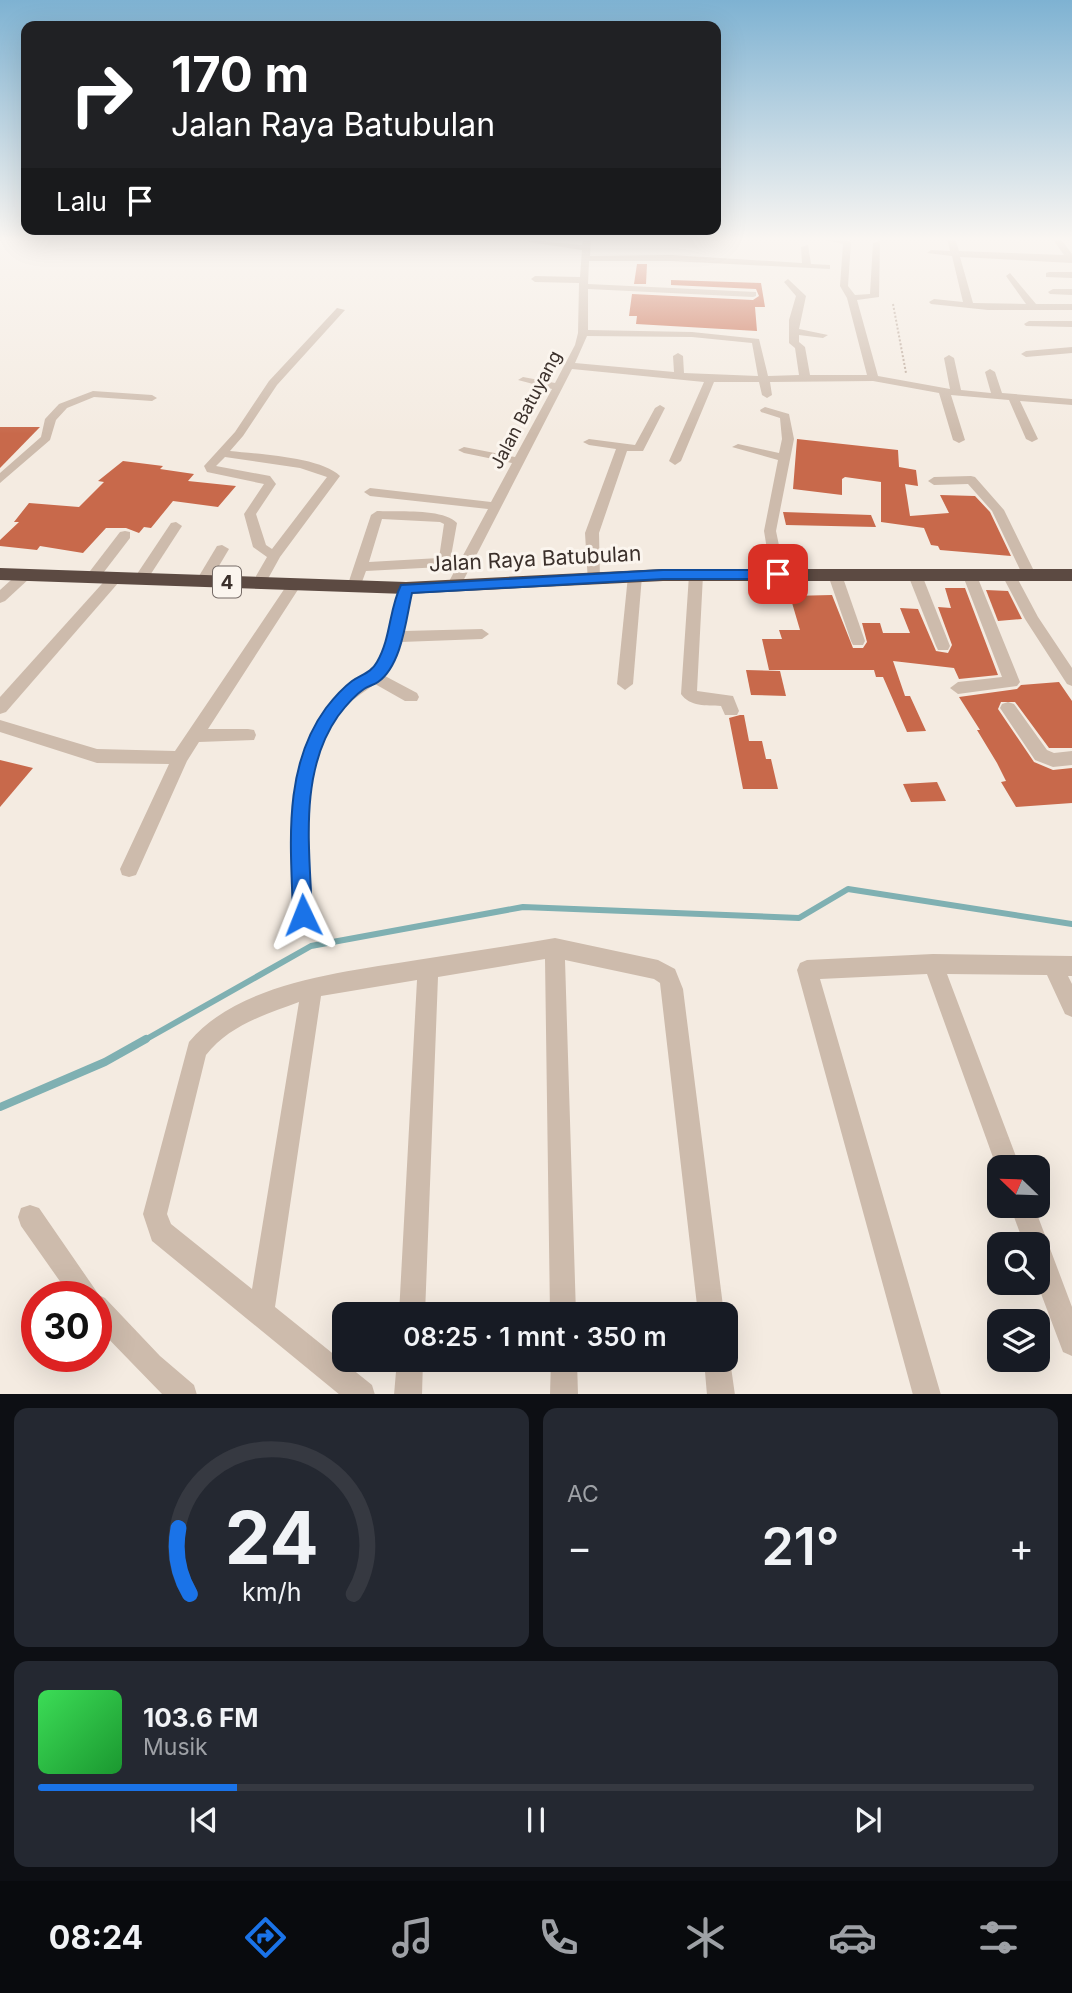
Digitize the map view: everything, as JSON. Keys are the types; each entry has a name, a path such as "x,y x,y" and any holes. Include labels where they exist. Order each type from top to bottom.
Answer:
{"highway":[{"name":"Jalan Raya Batubulan","path":"0,574 406,589 635,576 1072,575"}],"street":[{"name":"Jalan Batuyang","path":"453,587 571,366 583,333 583,303"},
{"path":"799,303 793,331 794,343 800,347 805,378"},
{"path":"853,303 873,377"},
{"path":"943,303 969,306 1072,307"},
{"path":"1030,303 1033,307"},
{"path":"274,556 260,547 250,514 270,484 266,479 211,469 273,383 340,310"},
{"path":"1029,324 1072,324"},
{"path":"793,331 822,334"},
{"path":"583,333 644,337 670,333 754,340 757,342 767,395"},
{"path":"1026,354 1072,350"},
{"path":"678,356 679,378"},
{"path":"949,358 950,392 959,440"},
{"path":"571,366 679,378 873,377 950,392 1072,402"},
{"path":"990,372 998,397"},
{"path":"675,461 710,379"},
{"path":"523,380 561,387"},
{"path":"0,480 46,438 51,419 63,405 93,394 152,398"},
{"path":"1013,398 1032,439"},
{"path":"589,442 641,448 660,408"},
{"path":"765,410 785,416 788,439 770,531 778,574"},
{"path":"593,579 592,533 623,447"},
{"path":"738,447 785,458"},
{"path":"464,450 519,461"},
{"path":"223,453 330,471 334,475 274,556 258,583"},
{"path":"934,481 971,480 987,495 998,510 1029,575"},
{"path":"370,492 495,506"},
{"path":"355,587 361,567 377,515 443,518 451,523 445,558 441,563 361,567"},
{"path":"141,580 176,526"},
{"path":"92,578 125,535"},
{"path":"203,581 222,549"},
{"path":"0,598 26,574"},
{"path":"696,575 689,694 695,698 727,700 731,711"},
{"path":"835,575 858,641"},
{"path":"915,575 943,646"},
{"path":"1009,575 1032,619 1072,680"},
{"path":"625,684 635,576"},
{"path":"958,688 1012,682 970,576"},
{"path":"0,708 114,579"},
{"path":"128,869 180,758 293,585"},
{"path":"303,915 300,829 304,775 311,752 332,713 346,696 374,677 384,664 406,589"},
{"path":"394,637 482,634"},
{"path":"374,677 411,697"},
{"path":"1008,708 1041,755 1053,760 1072,758"},
{"path":"4,732 97,755 180,758"},
{"path":"194,736 248,735"},
{"path":"555,948 563,1302"},
{"path":"361,1394 161,1232 155,1214 197,1050 209,1035 237,1015 312,987 555,948 658,970 668,975 674,1003 710,1302"},
{"path":"933,964 1004,1155"},
{"path":"927,1394 807,970 933,964 1063,967 1072,1007"},
{"path":"413,1302 428,968"},
{"path":"261,1311 312,987"},
{"path":"30,1217 76,1281"},
{"path":"1050,1282 1072,1343"},
{"path":"112,1324 150,1365 183,1394"},
{"path":"408,1394 409,1372"},
{"path":"564,1372 564,1394"},
{"path":"718,1372 721,1394"}],"path":[{"path":"893,304 908,383"}],"building":[{"path":"631,303 764,303 765,307 755,307 757,331 636,324 637,316 629,316"},
{"path":"0,427 40,427 0,468"},
{"path":"797,439 898,450 899,467 916,470 918,486 905,484 910,516 949,513 940,495 975,496 990,512 1011,556 940,550 938,546 931,545 924,528 881,522 881,482 845,477 842,479 842,495 793,489"},
{"path":"123,461 163,466 160,469 194,474 188,481 236,486 218,507 173,501 151,528 144,527 139,533 126,528 106,528 83,553 40,546 37,550 0,546 0,540 19,522 14,522 29,503 79,507 104,482 98,481"},
{"path":"783,512 871,515 876,527 786,525"},
{"path":"945,588 965,588 998,675 959,679 954,668 893,661 905,696 910,696 926,731 907,732 883,677 876,677 874,670 769,670 762,639 782,639 779,630 800,630 790,596 832,595 853,648 863,648 867,642 862,623 880,623 883,633 910,633 900,608 918,609 936,651 948,653 952,645 938,607 951,608"},
{"path":"986,590 1008,591 1022,619 998,621"},
{"path":"746,670 780,671 786,696 751,695"},
{"path":"1059,682 1072,701 1072,748 1049,748 1015,702 1001,702 998,709 1034,762 1053,770 1072,768 1072,803 1016,807 1001,782 1006,781 997,763 977,730 980,730 959,697 1017,689 1021,685"},
{"path":"744,715 749,741 762,741 766,759 771,759 778,789 743,789 729,718"},
{"path":"0,760 33,768 0,807"},
{"path":"937,782 946,801 911,802 903,784"}],"waterway":[{"path":"143,1041 311,946 523,907 799,918 848,889 1072,924"},
{"path":"0,1107 105,1062 146,1039"}],"route":[{"path":"303,915 300,829 304,775 311,752 319,733 346,696 374,677 384,664 406,589 663,575 778,574"}]}
